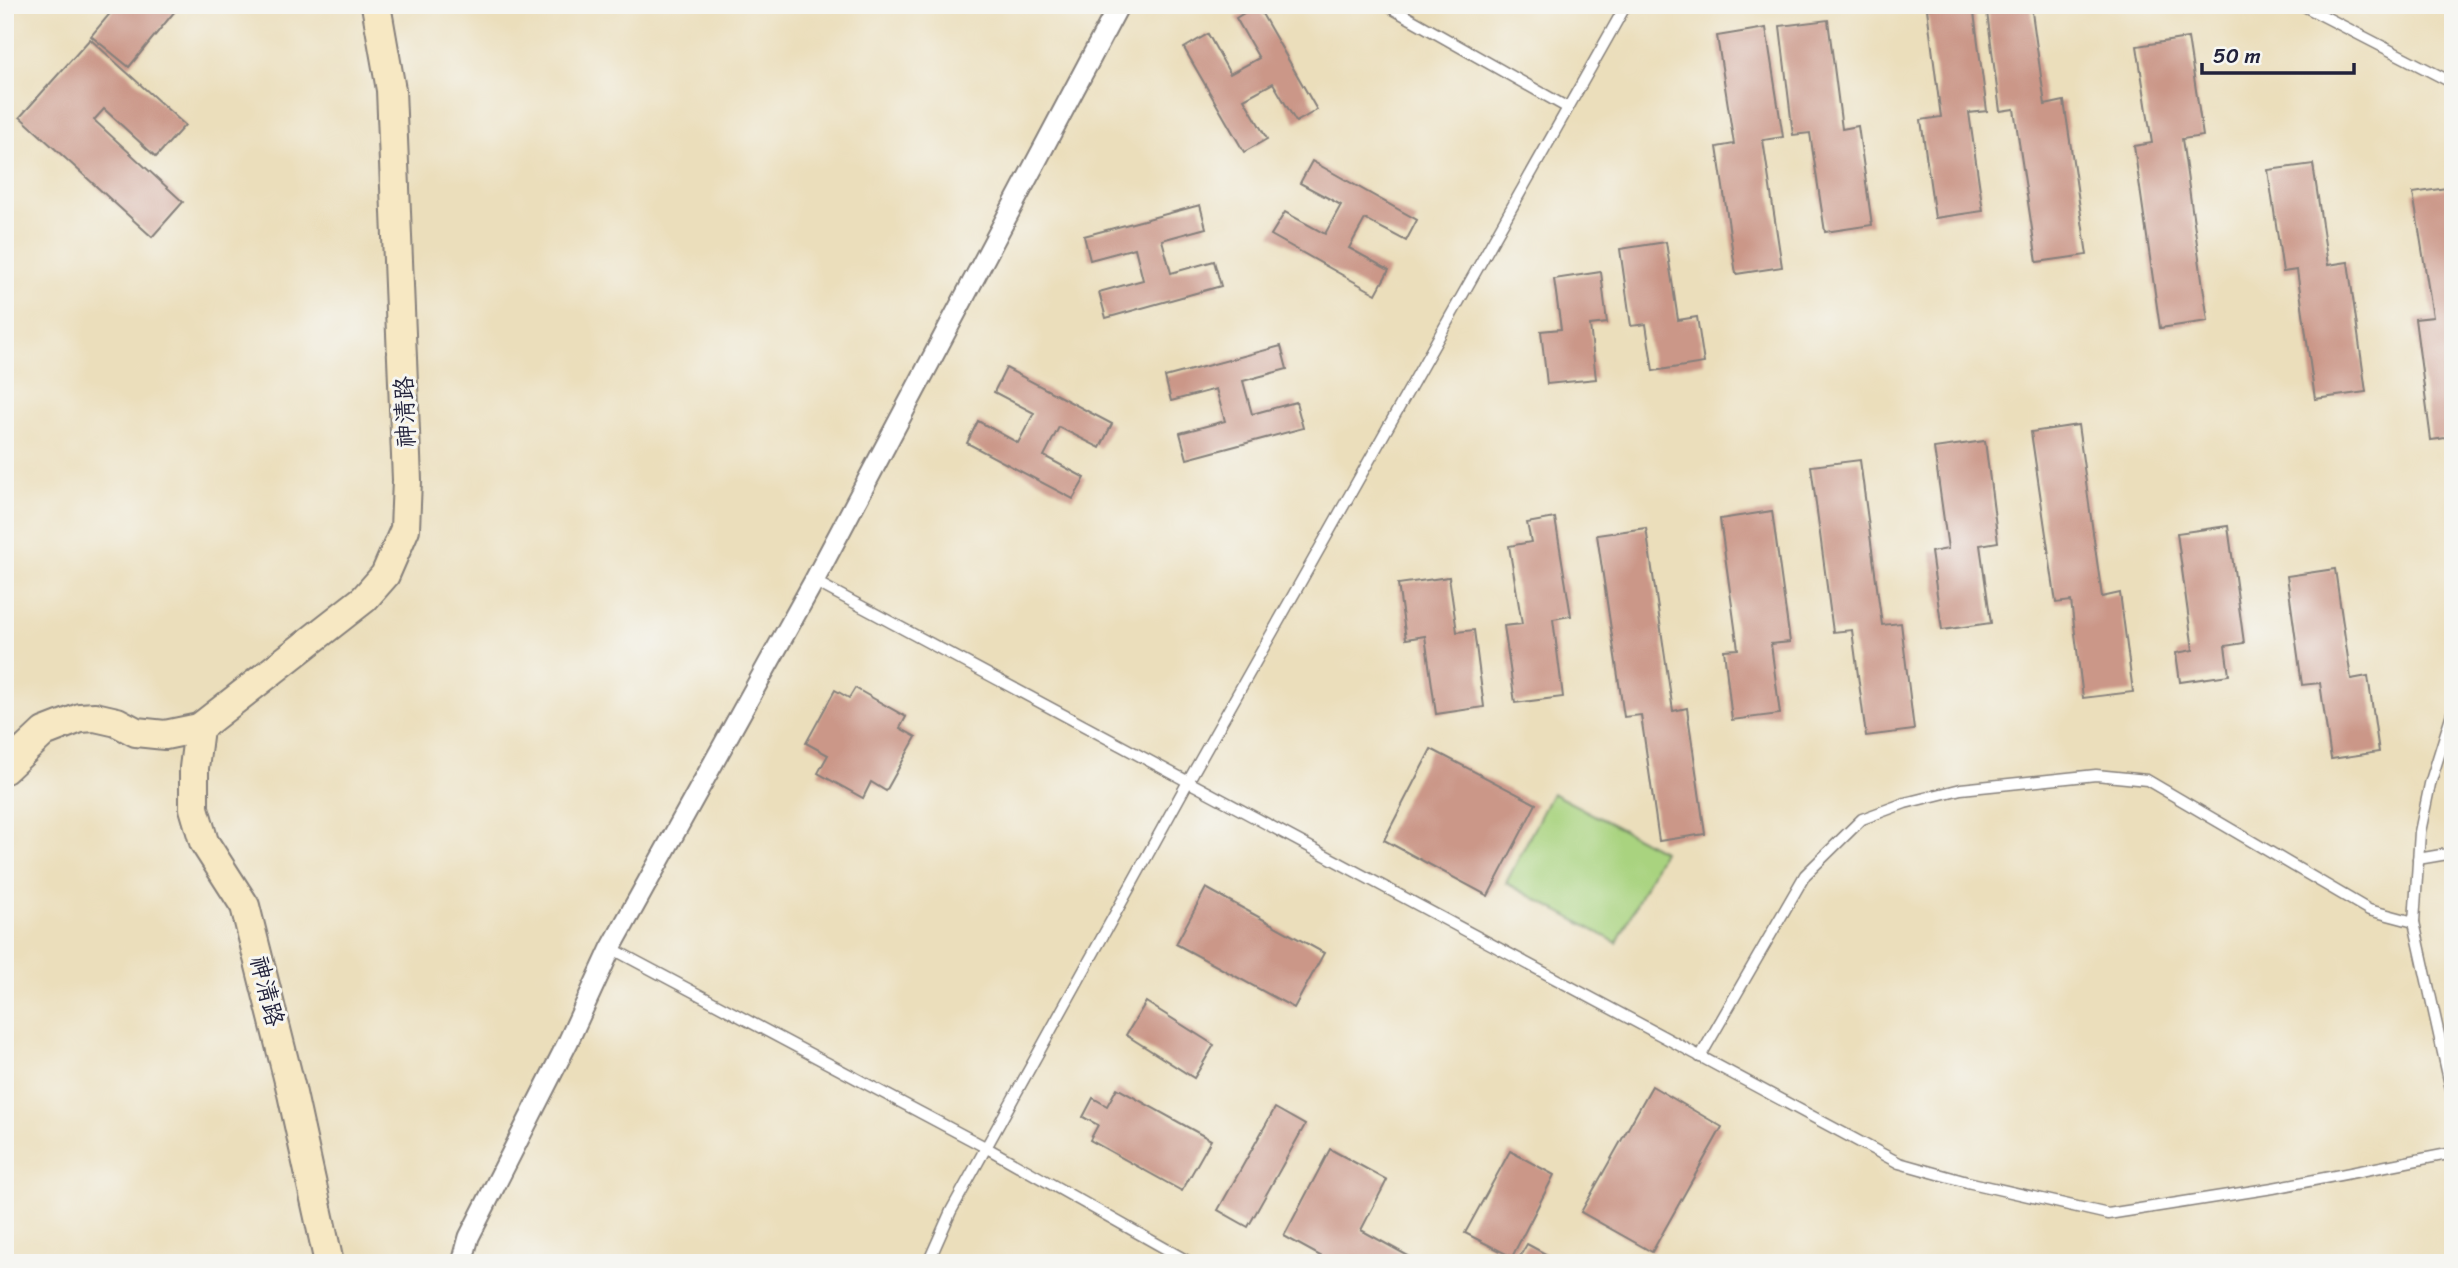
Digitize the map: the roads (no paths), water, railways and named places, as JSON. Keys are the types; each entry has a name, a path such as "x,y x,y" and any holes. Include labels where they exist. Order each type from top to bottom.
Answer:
{"street":[{"name":"神清路","path":"5,769 44,732 80,718 96,717 117,722 136,732 165,735 200,728 364,599 385,575 405,529 407,480 391,90 376,5"},
{"path":"462,1263 469,1237 611,948 814,581 1119,5"},
{"name":"神清路","path":"200,728 194,768 194,808 204,842 245,906 291,1089 329,1263"}],"lane":[{"path":"1386,5 1568,108"},
{"path":"928,1263 951,1211 1189,780 1626,5"},
{"path":"2302,5 2453,83"},
{"path":"814,581 1899,1163 1968,1182 2108,1214 2273,1188 2453,1153"},
{"path":"2453,710 2425,808 2414,922 2450,1072 2453,1098"},
{"path":"1700,1057 1805,875 1862,819 1905,803 1961,789 2096,775 2147,780 2369,910 2414,922"},
{"path":"2418,859 2453,853"},
{"path":"611,948 987,1148 1191,1263"}]}
